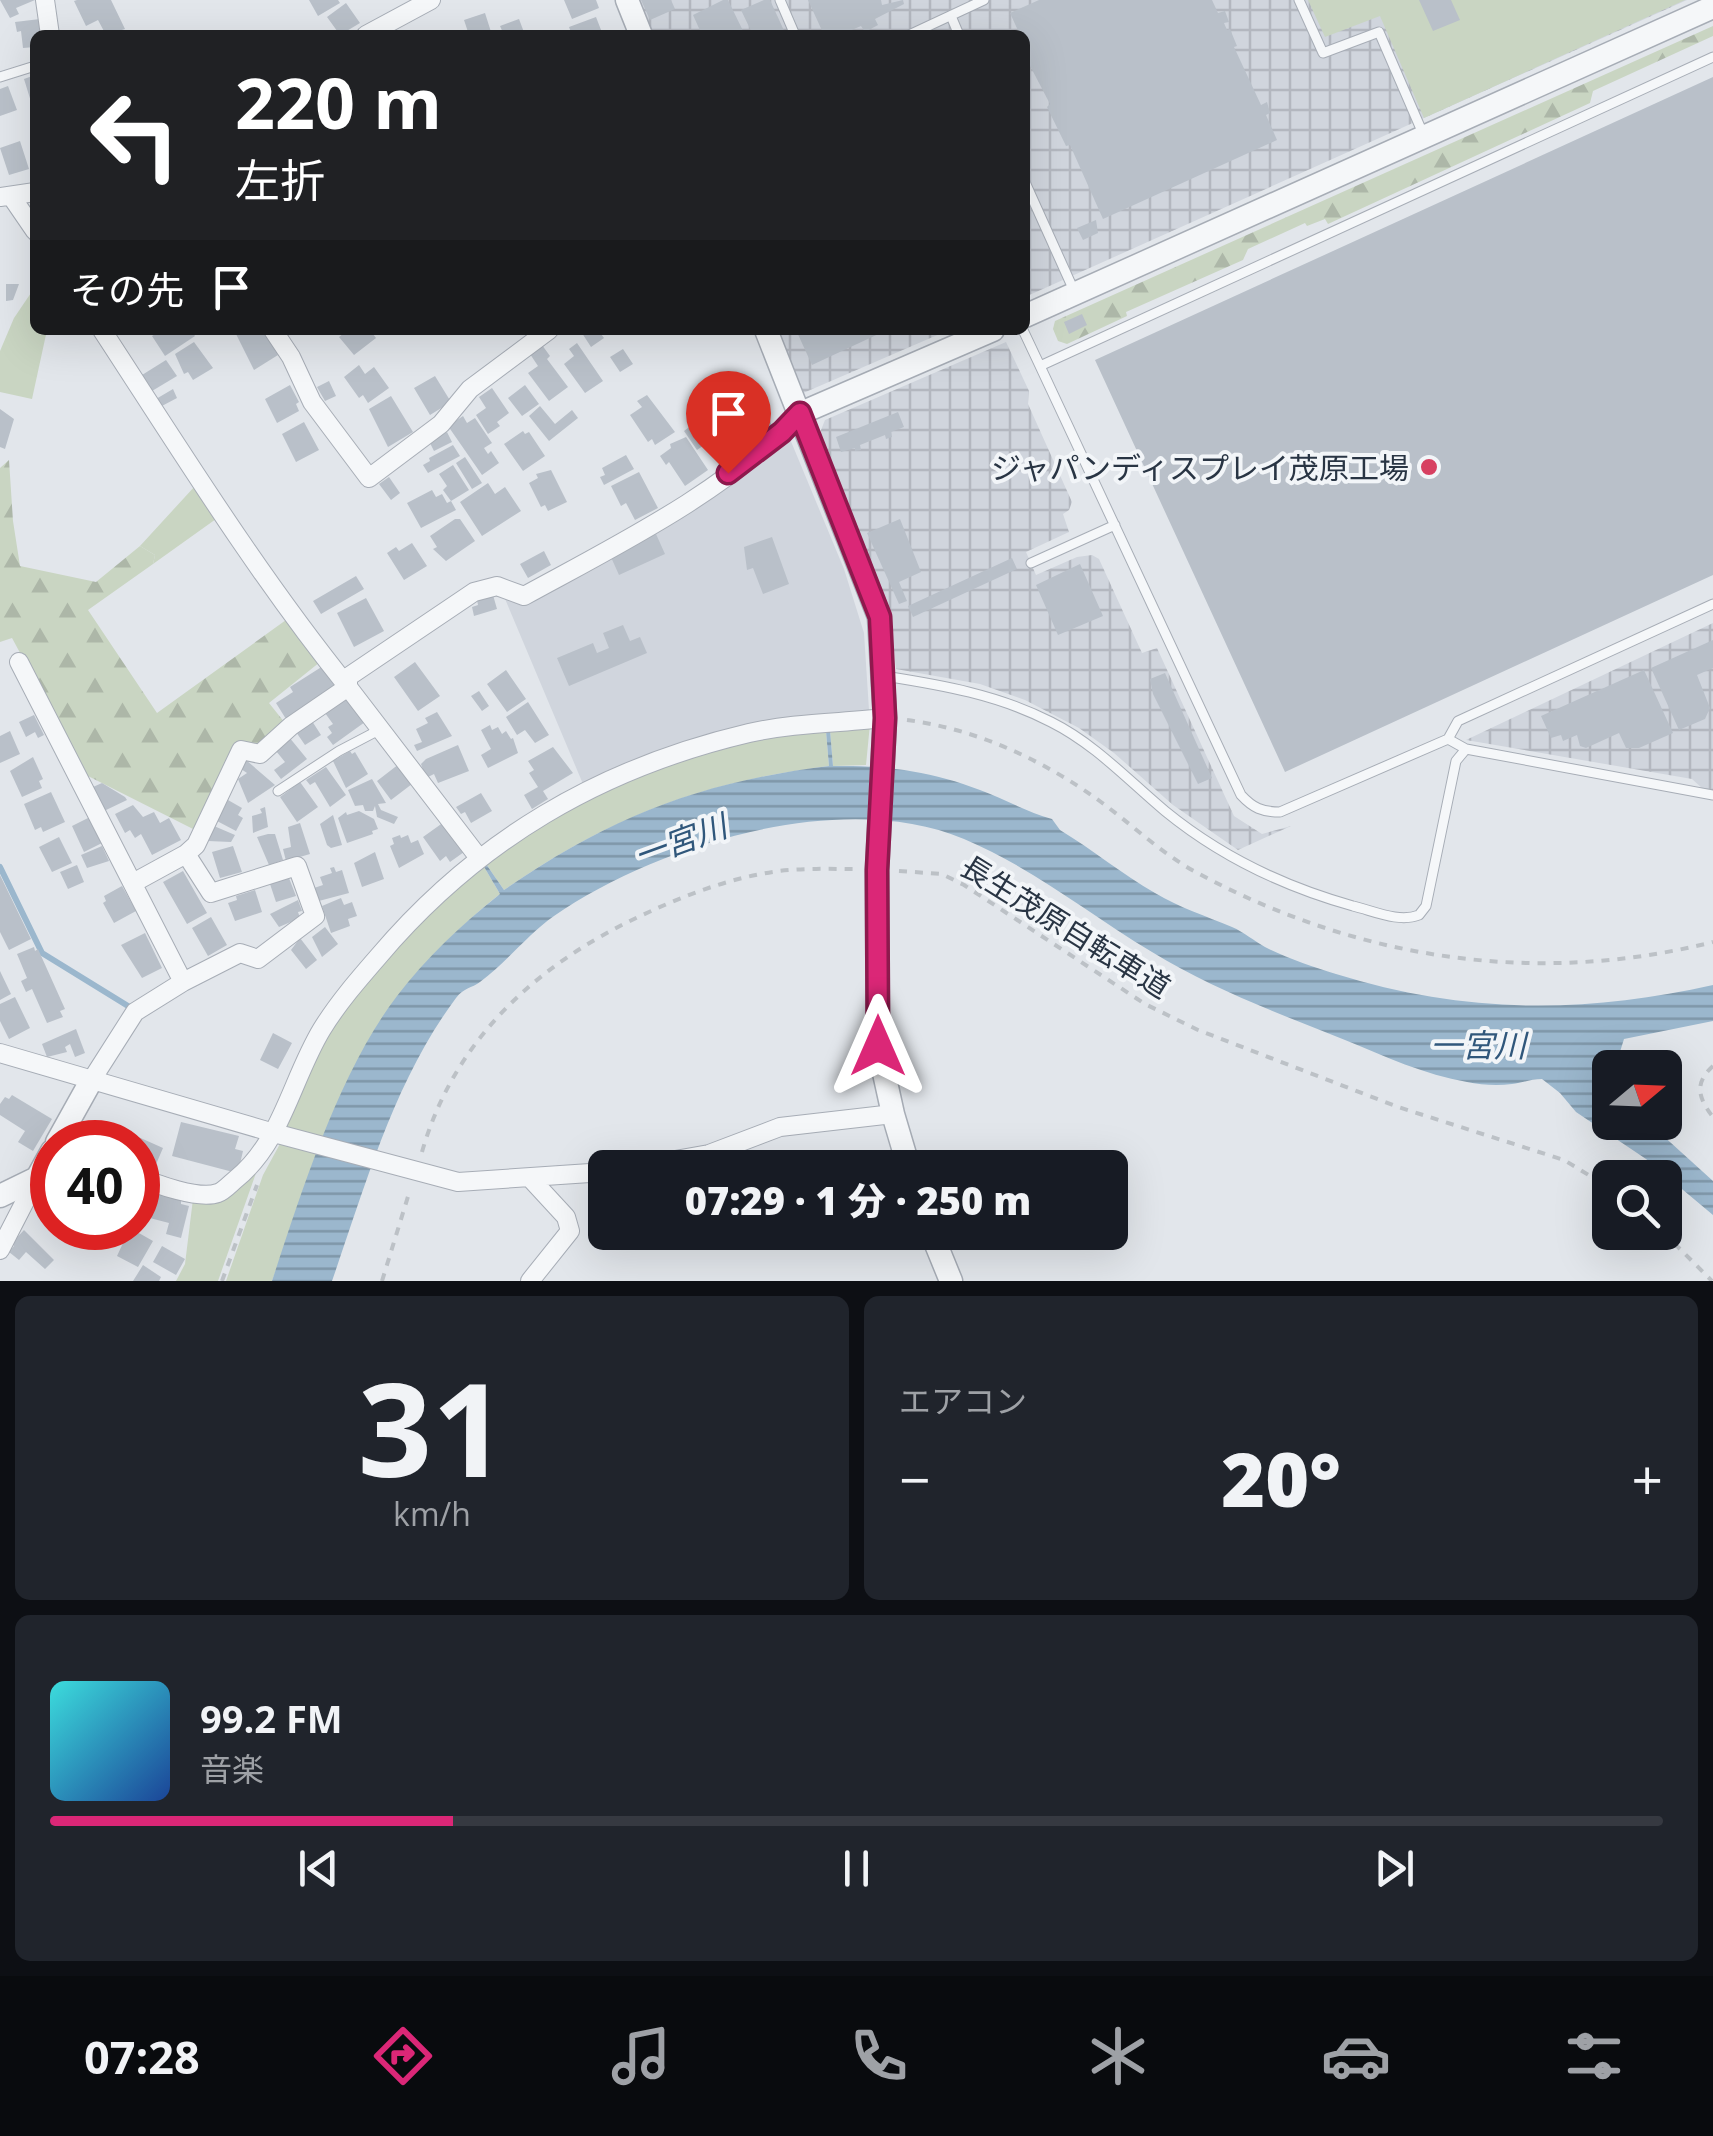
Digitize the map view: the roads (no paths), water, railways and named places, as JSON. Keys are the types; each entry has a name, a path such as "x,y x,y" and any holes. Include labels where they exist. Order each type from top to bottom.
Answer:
{"street":[{"path":"45,0 49,30"},
{"path":"375,30 431,0"},
{"path":"627,0 639,30"},
{"path":"1030,314 1713,6"},
{"path":"6,196 30,226"},
{"path":"105,335 296,622 479,858"},
{"path":"276,335 312,402 369,478 441,424 470,389 542,335"},
{"path":"768,335 880,617 885,722 877,870 878,1046 904,1150"},
{"path":"348,687 348,677 474,592 497,586 524,596 673,514 782,432 800,413 981,335"},
{"path":"20,662 183,982"},
{"path":"134,883 196,845 241,750 260,754 291,726 348,687"},
{"path":"160,1183 193,1193 218,1194 256,1163 278,1134 322,1030 350,989 410,918 452,878 501,841 572,799 670,754 786,726 885,722"},
{"path":"71,1120 134,1012 240,953 258,959 315,916 297,866 212,892 186,854"},
{"path":"0,1053 458,1182 588,1173"},
{"path":"720,1150 780,1127 893,1114"},
{"path":"530,1178 566,1217 570,1231 530,1281"},
{"path":"0,1196 30,1182"},
{"path":"0,1250 30,1193"},
{"path":"938,1250 951,1281"}],"lane":[{"path":"780,0 794,30"},
{"path":"920,30 984,0"},
{"path":"1299,0 1323,53 1380,32 1424,136"},
{"path":"950,16 957,30"},
{"path":"1040,366 1713,57"},
{"path":"0,77 30,68"},
{"path":"1030,193 1075,293"},
{"path":"1025,335 1241,794 1252,806 1267,812 1280,812 1448,739 1458,721 1713,604"},
{"path":"1032,563 1115,525"},
{"path":"884,676 984,695 1052,722 1086,743 1168,814 1254,869 1336,901 1401,918 1420,915 1426,906 1456,761 1466,749"},
{"path":"278,792 339,751 381,729"},
{"path":"1448,739 1466,749 1713,795"}],"water":[{"name":"一宮川","path":"830,730 833,766 889,768 944,778 1052,819 1060,830 1164,898 1236,929 1282,955 1336,974 1430,997 1524,1005 1618,1001 1713,985 1713,1021 1624,1039 1621,1050 1592,1050 1592,1123 1542,1079 1507,1085 1451,1079 1405,1064 1198,978 1037,877 964,839 916,825 864,819 753,831 645,866 597,890 544,923 490,974 459,995 434,1030 398,1098 332,1281 272,1281 324,1133 376,1026 432,955 500,894 483,865 504,890 582,842 659,806 739,782 829,766 826,731"},
{"name":"一宮川","path":"1618,1140 1668,1140 1713,1181 1713,1215 1682,1189 1682,1160 1646,1159"}],"waterway":[{"path":"0,867 42,953 128,1006"}],"place":[{"name":"ジャパンディスプレイ茂原工場","path":"1429,467"}]}
